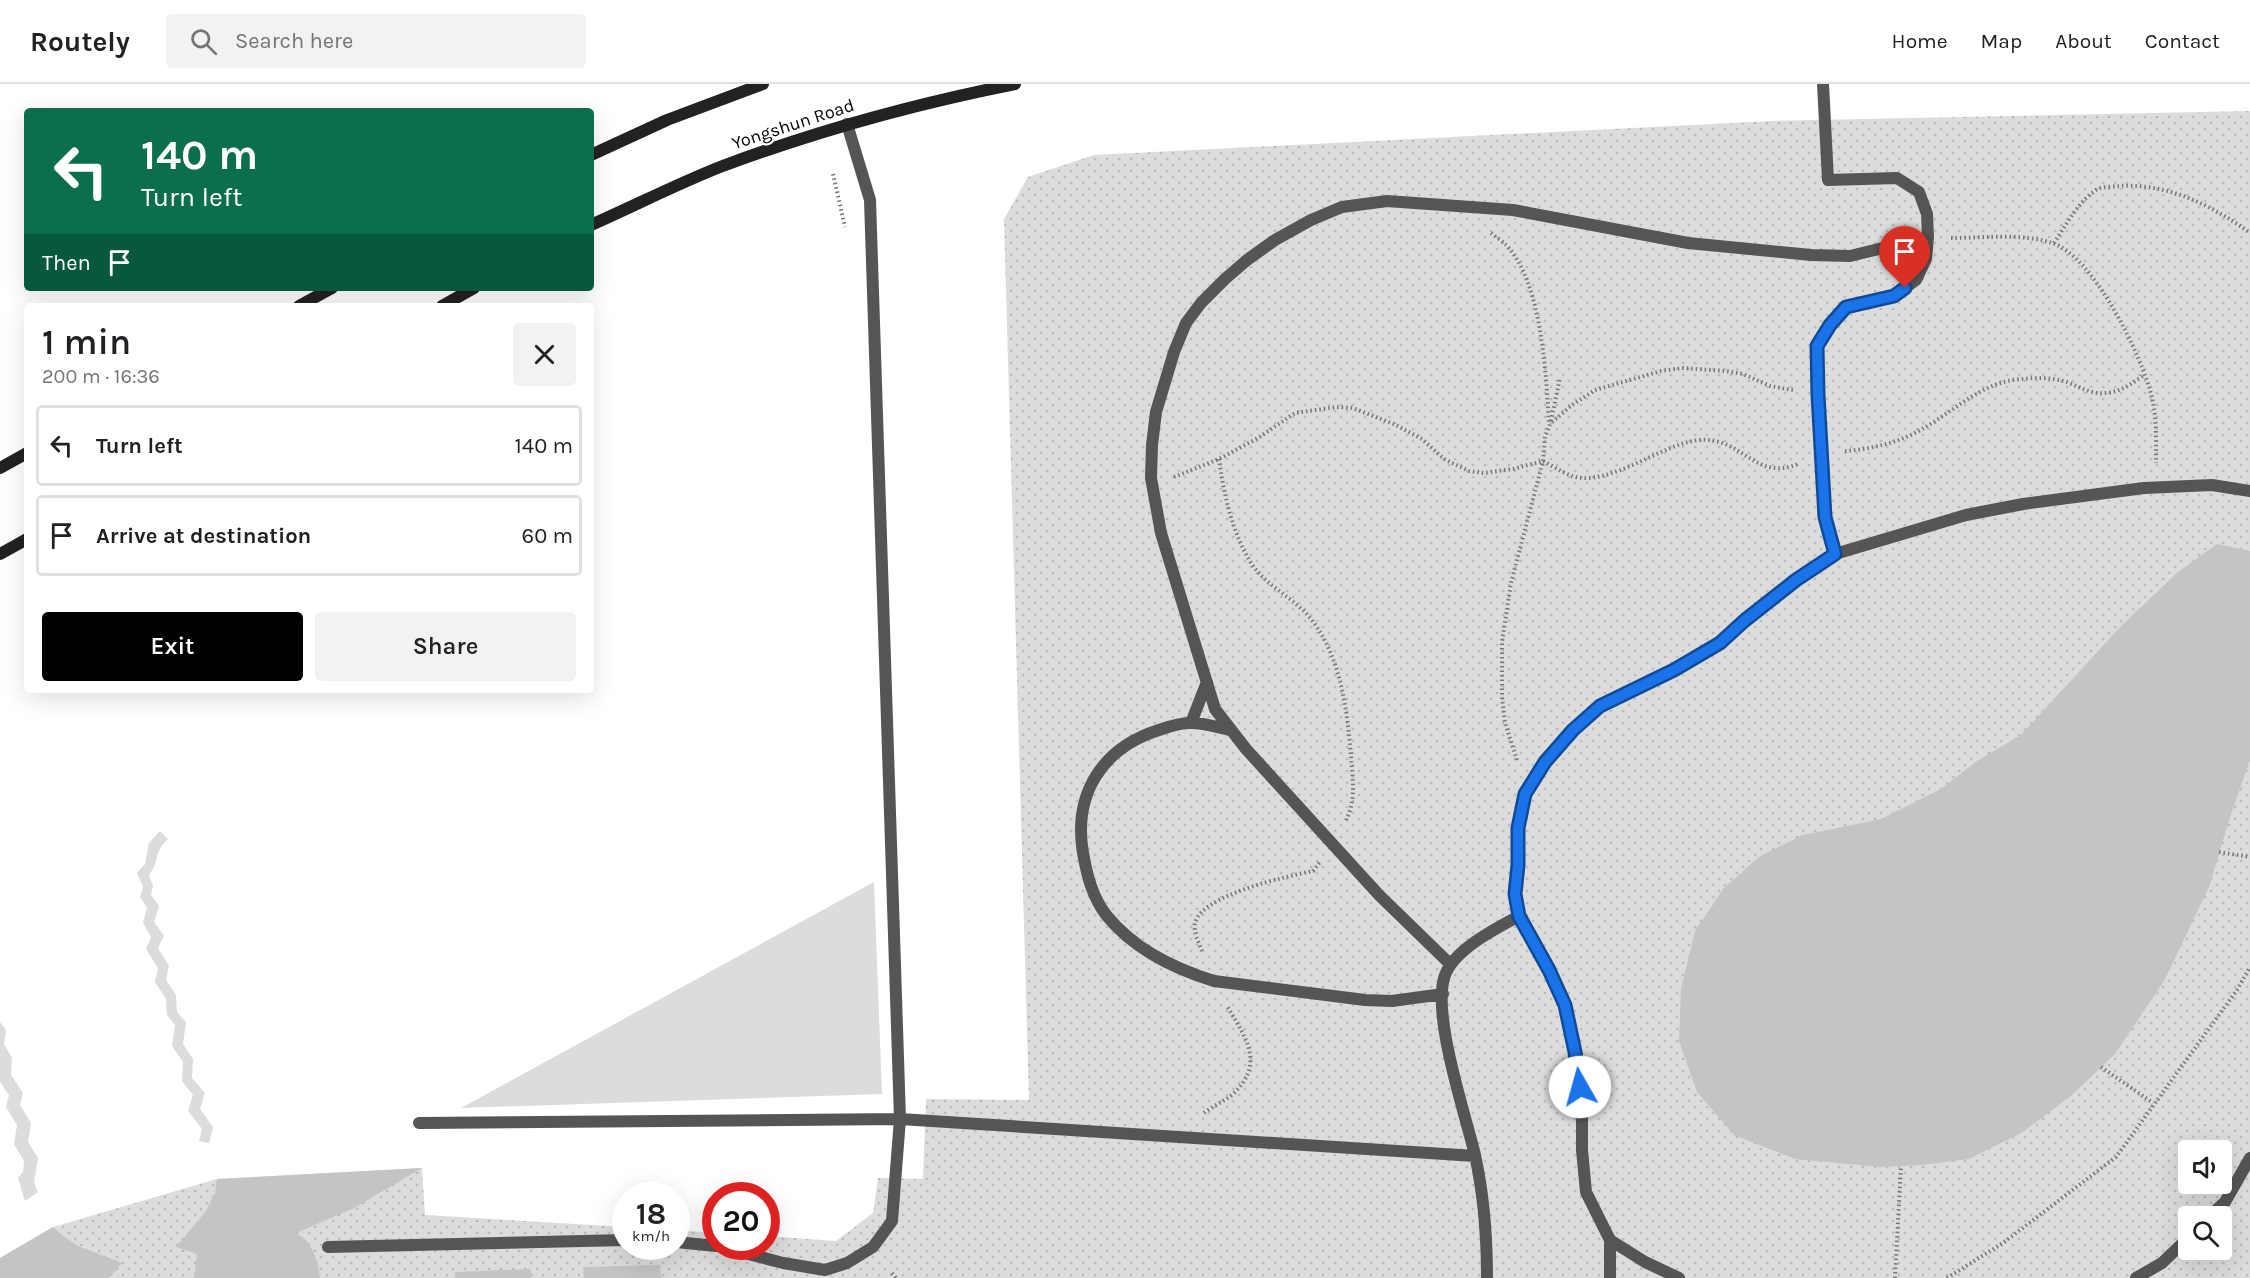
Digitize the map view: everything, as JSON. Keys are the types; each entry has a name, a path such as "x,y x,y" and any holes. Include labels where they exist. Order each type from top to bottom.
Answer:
{"main road":[{"path":"594,154 667,120 763,84"},
{"name":"Yongshun Road","path":"594,224 719,167 847,124 938,99 1015,84"},
{"path":"304,303 326,291"},
{"path":"447,303 469,291"},
{"path":"0,468 24,455"},
{"path":"0,554 24,541"}],"lane":[{"path":"1823,84 1828,180 1897,178 1919,192 1927,214 1928,237 1926,259 1916,280 1894,296 1846,307 1830,325 1817,346 1825,517 1835,554"},
{"path":"771,1260 825,1270 847,1263 873,1247 892,1221 900,1119 870,200 847,124"},
{"path":"1450,964 1379,895 1230,730 1215,709 1161,533 1150,478 1156,412 1171,361 1186,323 1201,303 1247,260 1311,220 1342,207 1387,201 1513,210 1688,243 1811,255 1850,256 1928,237"},
{"path":"1610,1278 1610,1240 1586,1192 1580,1094 1575,1052 1565,1005 1549,970 1519,916 1515,894 1518,828 1525,794 1545,762 1573,730 1600,706 1674,670 1720,643 1796,580 1835,554 1966,515 2023,504 2157,488 2212,484 2250,491"},
{"path":"1191,723 1207,682"},
{"path":"1230,730 1191,723 1151,733 1130,742 1110,756 1094,777 1085,801 1081,822 1082,844 1092,891 1106,914 1120,930 1153,955 1214,981 1365,1000 1392,1001 1443,994"},
{"path":"1487,1278 1487,1229 1475,1156 1449,1054 1442,1011 1444,978 1450,964 1485,934 1519,916"},
{"path":"419,1123 900,1119 1475,1156"},
{"path":"2221,1206 2250,1158"},
{"path":"328,1247 612,1240"},
{"path":"1610,1240 1645,1262 1679,1278"},
{"path":"2136,1278 2162,1263 2178,1248"}],"path":[{"path":"2054,243 2088,196 2099,188 2119,186 2150,186 2179,194 2197,201 2250,232"},
{"path":"1489,231 1507,246 1532,291 1543,356 1550,424"},
{"path":"1928,237 2024,238 2054,243 2083,265 2107,299 2128,335 2152,398 2157,488"},
{"path":"1550,424 1572,405 1595,390 1661,371 1682,368 1743,374 1770,386 1818,395"},
{"path":"1150,478 1160,480 1184,474 1232,452 1295,413 1336,406 1353,408 1396,425 1422,439 1444,459 1470,471 1484,473 1506,470 1543,460 1573,476 1590,477 1622,469 1668,449 1700,440 1732,446 1760,465 1773,470 1788,469 1821,454 1856,450 1912,435 1982,392 2010,381 2046,378 2071,383 2092,392 2105,393 2118,391 2131,385 2144,375"},
{"path":"1525,794 1506,723 1502,697 1502,642 1511,583 1543,460 1545,437 1560,378"},
{"path":"2219,852 2250,857"},
{"path":"1947,1278 2003,1243 2116,1157 2237,990 2250,967"},
{"path":"2101,1067 2153,1103"},
{"path":"1894,1278 1901,1166"},
{"path":"892,1273 896,1278"}],"shaded area":[{"path":"2250,111 2250,1278 0,1278 0,1258 53,1227 217,1179 422,1168 425,1215 612,1226 612,1260 690,1260 690,1231 702,1232 702,1260 780,1260 780,1237 836,1241 873,1213 878,1178 923,1179 926,1099 1029,1100 1004,219 1028,177 1094,155 1772,121"},
{"path":"160,831 168,839 160,848 149,875 153,886 151,895 159,906 154,922 164,936 158,948 169,966 166,980 176,995 177,1012 186,1022 183,1044 193,1059 192,1078 205,1093 200,1109 213,1127 209,1143 199,1141 202,1129 188,1111 193,1095 182,1081 183,1062 172,1046 175,1025 167,1015 166,999 155,982 158,968 146,949 151,937 143,923 147,908 140,897 143,887 137,873 145,864 149,843"},
{"path":"874,882 882,1094 461,1108"},
{"path":"0,1022 6,1030 4,1044 12,1058 11,1075 23,1093 20,1105 31,1123 28,1142 38,1158 34,1182 38,1192 25,1201 18,1178 23,1172 24,1161 14,1144 17,1125 6,1107 9,1095 0,1082"}],"building":[{"path":"2217,544 2250,551 2250,760 2209,887 2164,981 2115,1054 2071,1096 2023,1132 1969,1159 1922,1165 1879,1167 1795,1159 1734,1135 1697,1092 1679,1041 1681,989 1695,931 1724,888 1760,856 1803,835 1881,819 1941,789 1977,761 2021,735 2122,625 2178,572"},
{"path":"422,1168 354,1208 296,1233 307,1241 313,1251 320,1278 194,1278 197,1254 176,1247 206,1211 215,1193 217,1179"},
{"path":"53,1227 78,1246 122,1263 109,1278 0,1278 0,1258"},
{"path":"660,1265 661,1278 584,1278 583,1267"},
{"path":"531,1269 531,1278 455,1278 455,1272"}],"route":[{"path":"1580,1087 1565,1005 1549,970 1519,916 1515,894 1518,828 1525,794 1545,762 1573,730 1600,706 1640,688 1720,643 1796,580 1835,554 1825,517 1817,346 1830,325 1846,307 1894,296 1905,288"}]}
